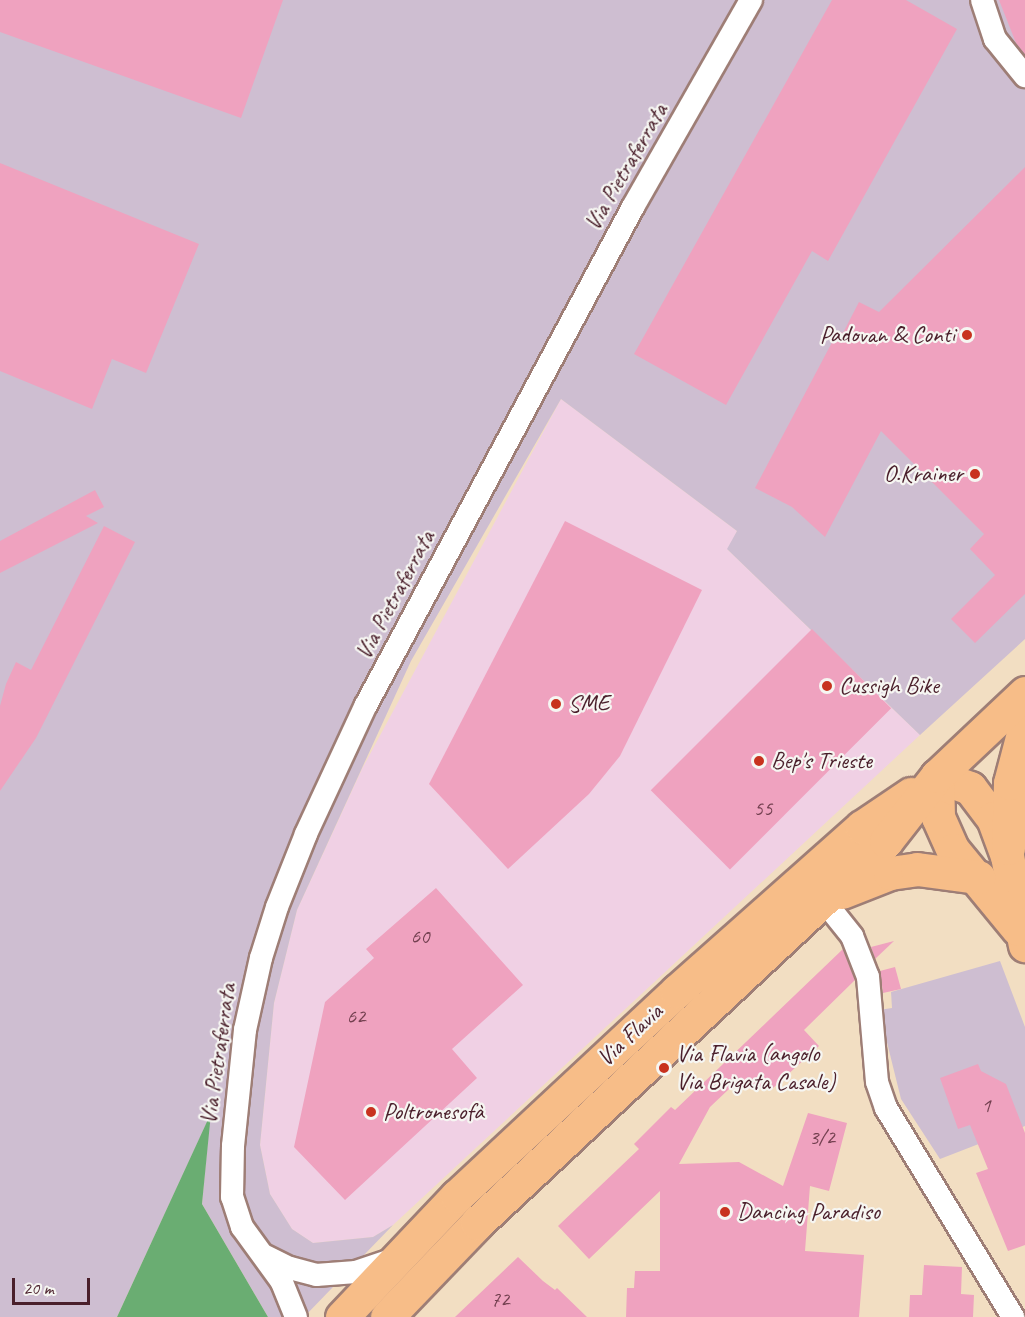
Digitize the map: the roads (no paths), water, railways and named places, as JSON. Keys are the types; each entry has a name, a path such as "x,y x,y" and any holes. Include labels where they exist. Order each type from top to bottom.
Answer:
{"main road":[{"name":"Via Flavia","path":"387,1317 484,1216 886,841 937,776 1025,693"},
{"path":"1008,856 1010,783 1025,726"},
{"name":"Via Flavia","path":"342,1317 396,1258 512,1145 788,892 862,828 937,776"},
{"path":"937,776 970,788 993,818 1008,856 1023,939 978,877 953,850 938,817 937,776"},
{"path":"824,901 862,882 917,869 978,877"}],"street":[{"name":"Via Pietraferrata","path":"296,1317 282,1282 242,1227 232,1197 233,1146 245,1030 261,958 281,897 306,834 366,705 633,207 751,0"},
{"path":"982,0 995,39 1025,76"},
{"path":"824,901 852,936 868,977 877,1082 885,1108 1013,1317"},
{"name":"Via Pietraferrata","path":"263,1255 290,1268 316,1275 356,1272 396,1258"}],"place":[{"name":"Padovan & Conti","path":"967,335"},
{"name":"O.Krainer","path":"975,474"},
{"name":"Cussigh Bike","path":"827,686"},
{"name":"SME","path":"556,704"},
{"name":"Bep's Trieste","path":"759,761"},
{"name":"Via Flavia (angolo Via Brigata Casale)","path":"664,1068"},
{"name":"Poltronesofà","path":"371,1112"},
{"name":"Dancing Paradiso","path":"725,1212"}]}
